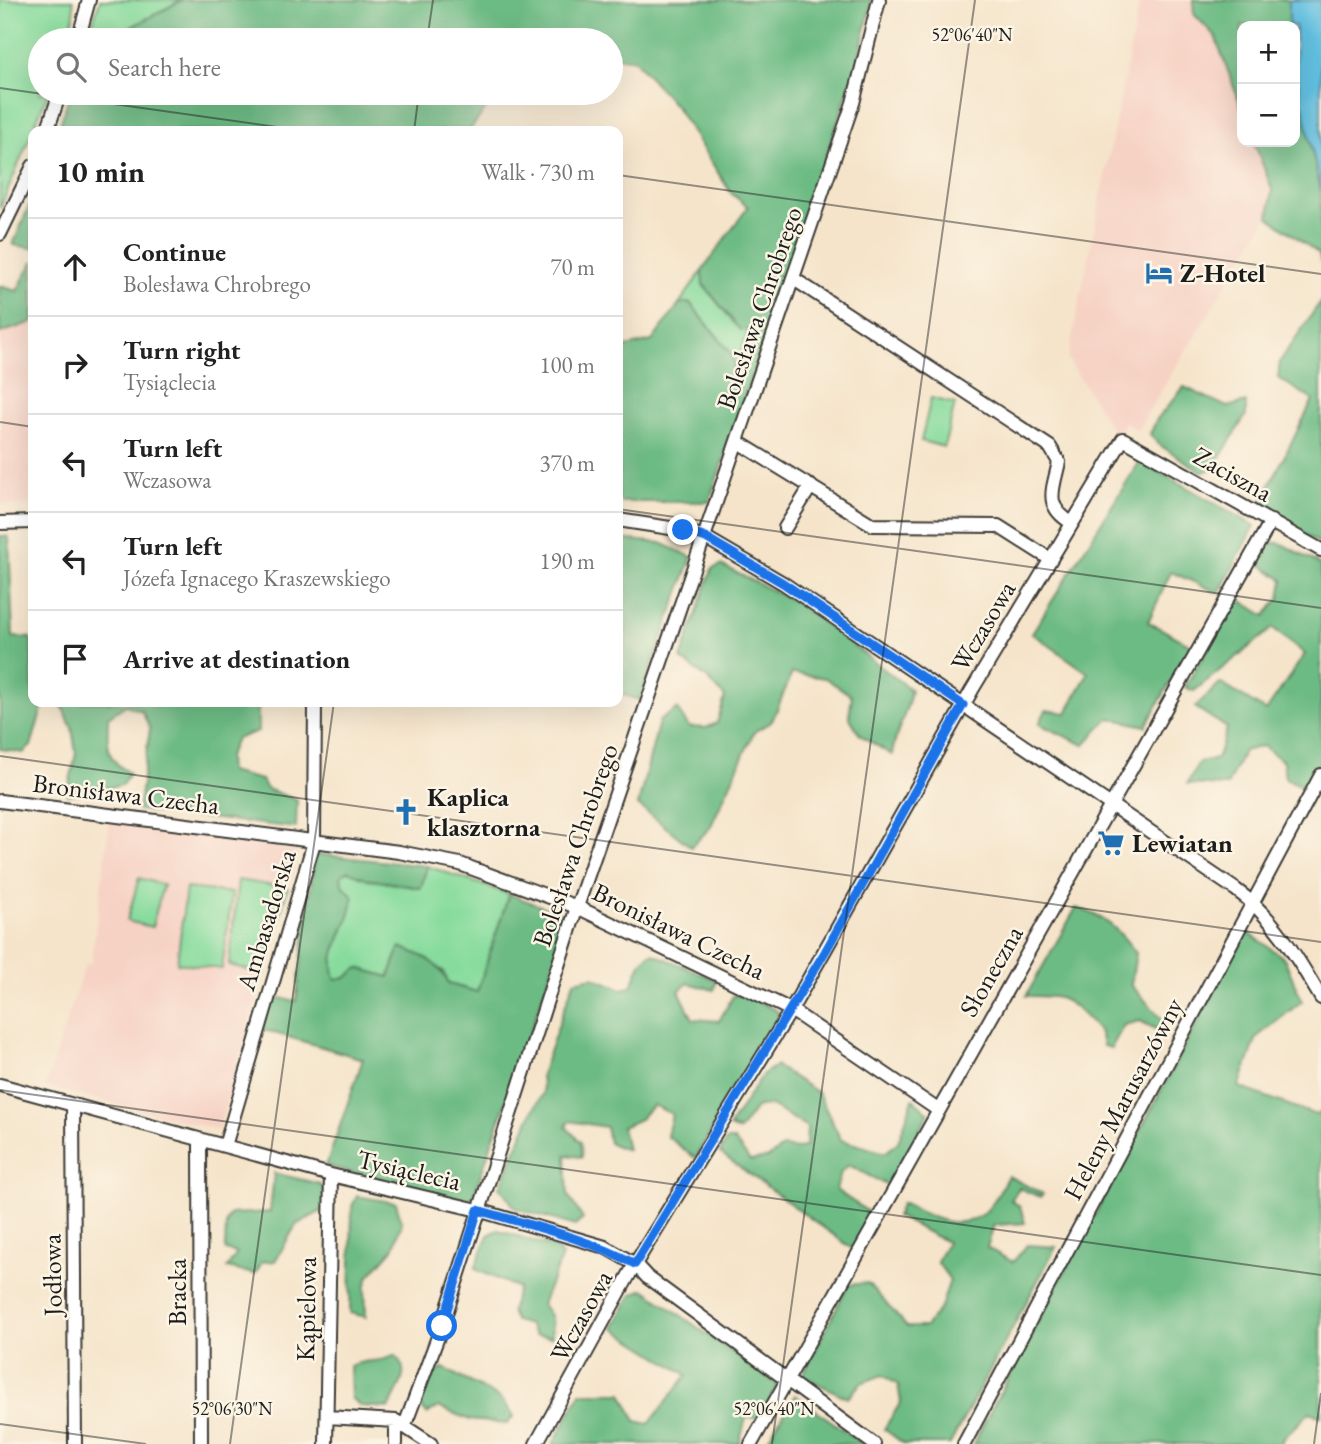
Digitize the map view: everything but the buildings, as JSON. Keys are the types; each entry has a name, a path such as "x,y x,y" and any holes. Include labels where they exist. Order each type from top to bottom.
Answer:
{"street":[{"path":"81,28 89,0"},
{"name":"Bolesława Chrobrego","path":"401,1423 442,1326 578,907 794,279 853,103 879,0"},
{"path":"49,126 56,105"},
{"path":"0,234 28,176"},
{"path":"794,279 1050,447 1059,462 1051,501 1056,513 1069,522"},
{"name":"Wczasowa","path":"536,1444 635,1264 791,1010 1047,557 1123,439"},
{"name":"Zaciszna","path":"1123,439 1321,550"},
{"path":"738,442 873,525 998,526 1047,557"},
{"path":"785,528 811,486"},
{"path":"623,521 683,530 706,538 783,583 1252,901 1295,953 1321,999"},
{"name":"Słoneczna","path":"751,1444 788,1383 938,1110 1271,521"},
{"path":"0,523 28,522"},
{"name":"Ambasadorska","path":"225,1146 288,920 314,842 315,707"},
{"name":"Heleny Marusarzówny","path":"964,1444 1321,775"},
{"name":"Bronisława Czecha","path":"0,801 399,852 460,864 578,907 791,1010 938,1110"},
{"name":"Tysiąclecia","path":"0,1085 331,1175 478,1210 570,1239 605,1247 635,1264 647,1278 874,1444"},
{"name":"Jodłowa","path":"73,1105 75,1444"},
{"name":"Bracka","path":"200,1140 201,1444"},
{"name":"Kąpielowa","path":"327,1444 331,1175"},
{"path":"327,1418 401,1423 431,1444"},
{"path":"396,1444 401,1423"}],"shaded area":[{"name":"Z-Hotel","path":"1140,0 1243,0 1243,21 1237,21 1237,147 1277,147 1287,186 1137,430 1125,422 1116,436 1068,359"},
{"path":"28,324 28,505 0,505 0,333"},
{"path":"110,821 298,851 219,1130 45,1087 85,964 91,964"}],"green space":[{"path":"0,0 73,0 74,15 70,28 28,28 28,105 43,105 34,126 28,126 28,141 0,209"},
{"path":"100,0 182,0 130,28 91,28"},
{"path":"182,0 872,0 858,62 709,502 623,502 623,348 652,341 680,303 690,303 732,355 735,371 749,329 740,330 703,284 702,271 748,207 731,193 677,108 634,59 623,58 623,28 130,28"},
{"path":"1193,0 1289,0 1289,21 1237,21 1237,95 1215,36 1194,14"},
{"path":"1300,92 1321,192 1321,262 1319,254 1269,217 1272,189 1256,147 1300,147"},
{"path":"66,105 489,105 473,126 60,126"},
{"path":"28,209 28,247 13,245"},
{"path":"28,270 28,324 0,333 0,286 17,291"},
{"path":"702,271 703,285 740,330 750,328 734,373 732,354 690,303 680,303"},
{"path":"1321,301 1321,544 1258,508 1313,400 1278,378 1280,361"},
{"path":"1184,387 1227,407 1246,402 1246,415 1213,469 1202,472 1158,444 1150,434 1157,419"},
{"path":"931,398 955,404 944,447 921,441"},
{"path":"1140,461 1255,526 1219,593 1171,572 1148,622 1191,645 1146,726 1109,718 1084,745 1039,724 1046,710 1067,713 1088,673 1032,633"},
{"path":"0,536 9,537 13,637 28,638 28,707 43,707 31,746 23,753 0,749"},
{"path":"623,539 661,543 692,557 639,700 623,695"},
{"path":"1272,542 1282,544 1321,565 1321,760 1305,788 1285,778 1283,761 1263,746 1244,751 1227,786 1187,784 1199,762 1217,759 1227,728 1195,707 1220,683 1266,711 1305,654 1273,628 1194,691 1185,687 1237,598 1265,616 1280,598 1283,580 1256,561"},
{"path":"721,565 796,602 911,690 892,755 860,735 849,716 852,696 825,678 792,673 772,721 754,732 710,828 691,847 638,805 659,721 677,709 689,727 706,728 717,723 725,697 708,679 681,659 712,569"},
{"path":"62,707 123,707 108,717 111,756 129,773 122,785 67,795 76,753 72,728"},
{"path":"131,707 258,707 258,731 236,739 228,757 229,772 261,780 267,789 297,800 296,828 138,810 150,729 142,711"},
{"path":"315,854 427,866 421,888 368,879 348,871 341,875 342,884 353,896 352,907 333,957 335,979 346,978 358,968 389,977 400,947 429,960 449,984 477,992 509,894 570,917 473,1197 464,1200 326,1166 363,1059 261,1029 269,996 296,1001"},
{"path":"427,866 509,894 477,992 449,984 443,971 400,947 389,977 359,968 346,978 335,979 333,958 347,922 353,896 342,884 341,875 348,871 368,879 420,888"},
{"path":"139,878 163,885 152,927 127,921"},
{"path":"238,880 288,888 263,974 229,965"},
{"path":"186,888 232,893 222,969 177,963"},
{"path":"1076,908 1095,915 1110,925 1136,953 1131,985 1164,1021 1158,1030 1140,1021 1124,1025 1111,1048 1103,1046 1098,1030 1073,1005 1060,998 1026,996"},
{"path":"1246,931 1284,958 1302,1001 1257,1037 1239,1087 1316,1115 1321,1112 1321,1417 1310,1412 1282,1440 1282,1444 973,1444"},
{"path":"652,953 716,980 714,990 688,983 679,991 693,1019 719,1021 733,996 745,994 779,1012 777,1021 695,1158 667,1136 672,1114 653,1105 640,1119 622,1127 627,1150 609,1143 606,1127 569,1121 566,1127 581,1142 582,1157 566,1155 568,1195 583,1219 575,1226 515,1208 500,1187 543,1093 541,1075 574,981 593,977 622,989 631,987 642,961"},
{"path":"776,1066 818,1093 841,1140 885,1153 898,1142 913,1099 929,1113 888,1186 849,1165 841,1172 836,1190 868,1212 871,1221 853,1249 720,1153 727,1140 734,1140 750,1161 768,1158 783,1147 797,1149 806,1146 807,1127 769,1105 756,1108 739,1131 729,1127 763,1074"},
{"path":"274,1173 320,1184 327,1195 325,1209 296,1225 275,1261 262,1262 255,1274 227,1268 237,1253 225,1250 226,1223 230,1214 270,1212"},
{"path":"1008,1176 1043,1194 1040,1197 1019,1188 1011,1200 1020,1207 1025,1223 994,1225 987,1248 1013,1262 1027,1245 1056,1247 950,1444 904,1444 884,1429 901,1402 898,1385 882,1375 861,1383 848,1398 802,1376 848,1285 868,1283 907,1327 925,1327 941,1307 950,1280 937,1262 947,1242 896,1216 902,1203 942,1220 963,1222 988,1210"},
{"path":"357,1196 396,1203 402,1223 393,1249 369,1276 365,1288 366,1317 350,1313 352,1206"},
{"path":"498,1230 556,1248 562,1256 542,1304 551,1317 552,1337 535,1335 529,1325 515,1321 511,1312 518,1288 475,1269 488,1235"},
{"path":"644,1289 778,1385 759,1418 746,1418 739,1444 553,1444 581,1393 622,1393 636,1421 649,1424 687,1375 613,1328 632,1294"},
{"path":"395,1355 403,1367 403,1374 389,1408 360,1406 351,1398 350,1366"},
{"path":"443,1368 500,1398 514,1416 507,1424 470,1420 438,1407 427,1414 420,1406 433,1375"},
{"path":"795,1395 863,1444 765,1444"}],"water":[{"path":"1289,0 1321,0 1321,192 1300,92 1300,21 1289,21"}],"place":[{"name":"Z-Hotel","path":"1159,273"},
{"name":"Kaplica klasztorna","path":"406,812"},
{"name":"Lewiatan","path":"1111,843"}],"route":[{"path":"442,1326 478,1210 570,1239 605,1247 635,1264 791,1010 963,705 783,583 706,538 683,530"}]}
